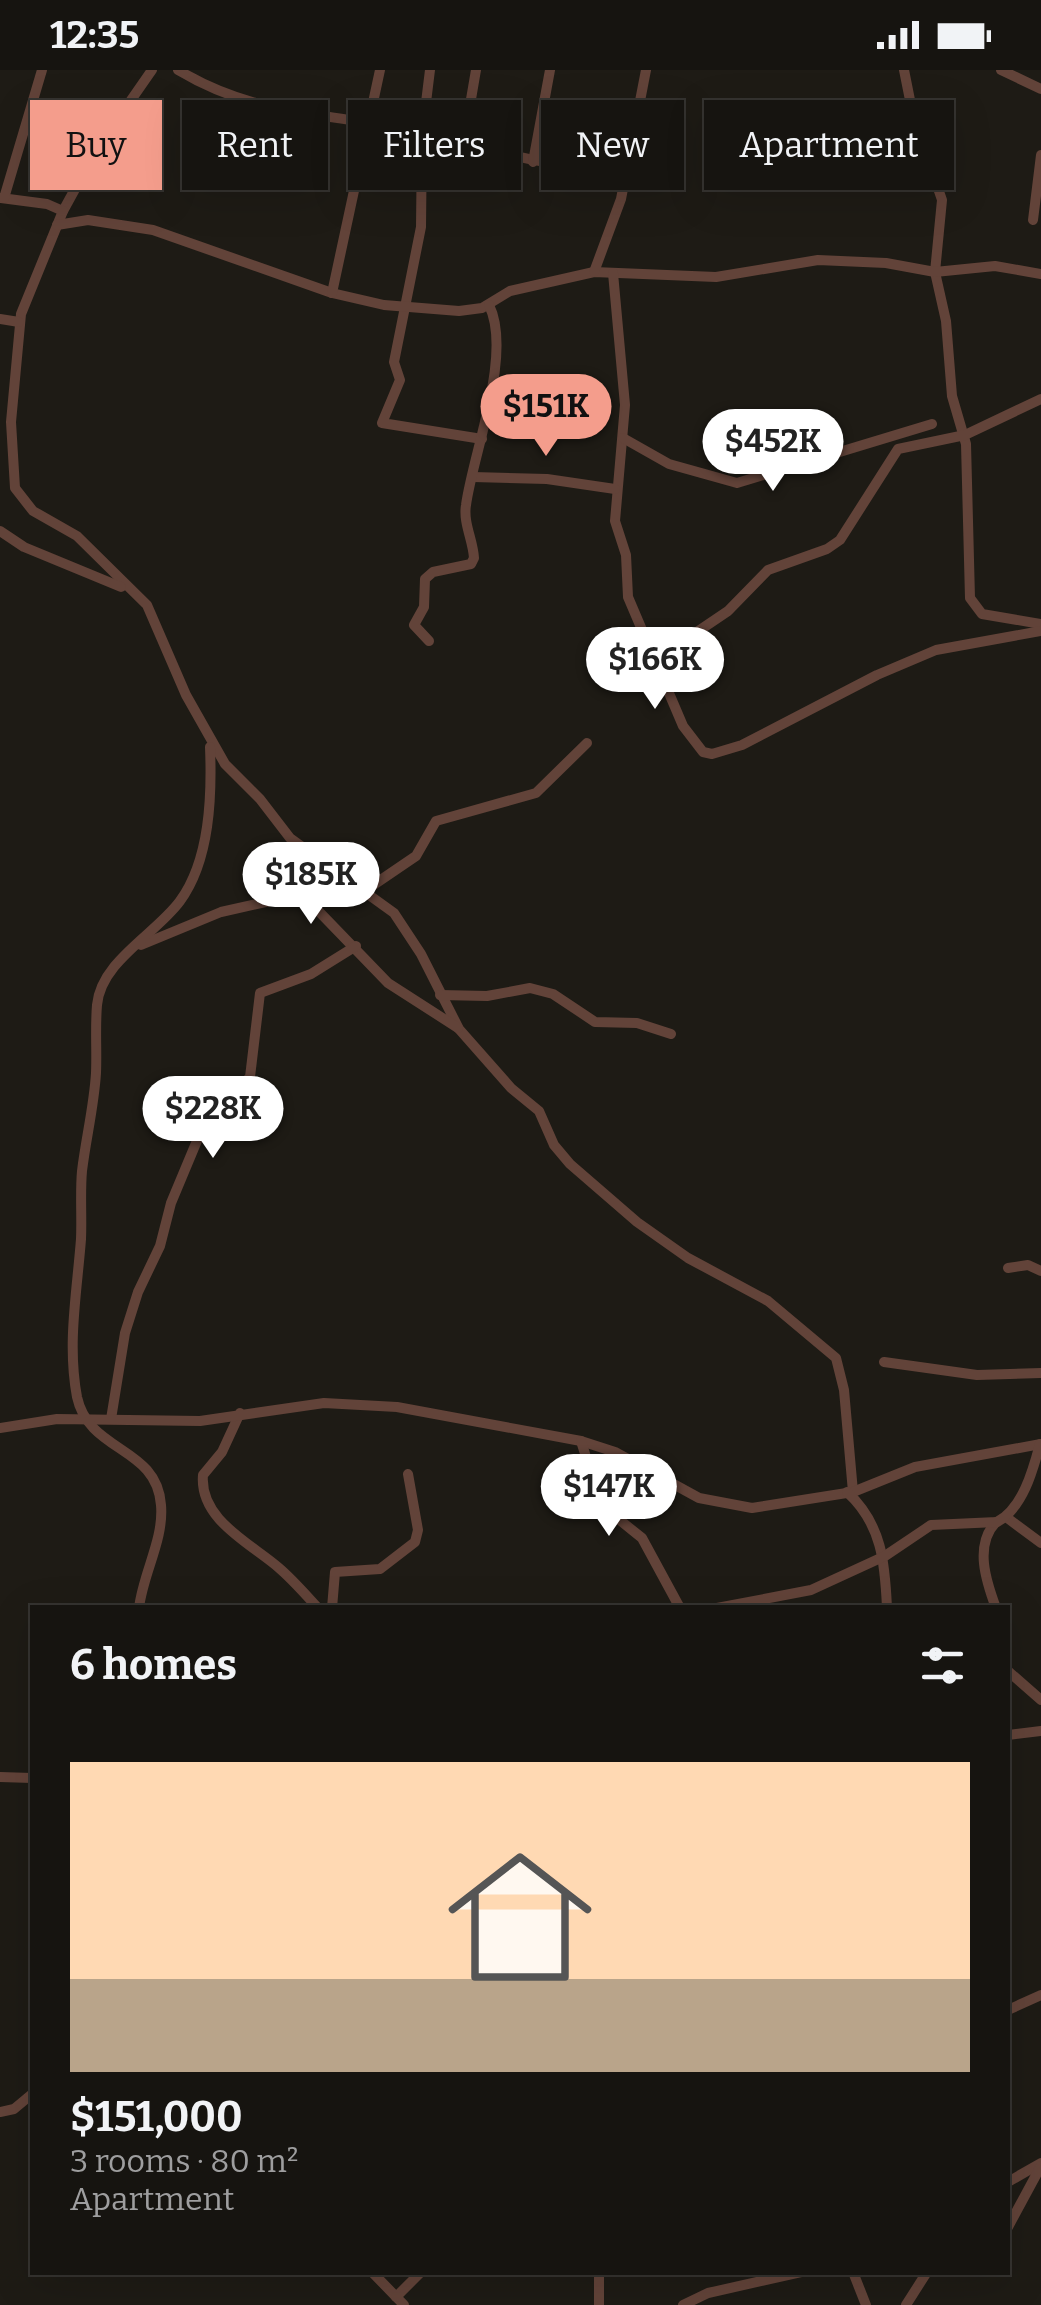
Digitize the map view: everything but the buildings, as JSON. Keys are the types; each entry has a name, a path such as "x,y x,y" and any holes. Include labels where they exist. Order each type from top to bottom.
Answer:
{"street":[{"path":"42,70 2,198 47,204 62,211"},
{"path":"152,70 97,149 62,211 19,322 11,422 15,488 32,511 77,536 152,612 210,743 290,838 366,890 406,928 459,1029 511,1088 539,1111 554,1145 575,1169 637,1222 688,1258 768,1301 836,1358 844,1390 850,1492 877,1533 884,1556 887,1605"},
{"path":"178,70 248,104 348,120"},
{"path":"374,100 380,70"},
{"path":"426,100 430,70"},
{"path":"471,100 476,70"},
{"path":"544,100 550,70"},
{"path":"640,100 646,70"},
{"path":"1001,70 1041,88"},
{"path":"906,72 913,114 941,194 935,272 946,322 952,396 965,435 971,603 982,614 1041,628"},
{"path":"533,162 541,115"},
{"path":"1033,220 1041,155"},
{"path":"521,159 541,163"},
{"path":"332,293 355,190"},
{"path":"421,190 421,227 394,362 400,380 382,423 482,439"},
{"path":"594,272 621,190"},
{"path":"56,225 88,220 154,230 332,293 405,308 459,311 489,305 510,292 594,272 716,277 818,260 886,263 935,272 982,266 1041,274"},
{"path":"613,273 625,405 615,521 626,555 628,597 684,726 703,752 712,754 742,745 918,657 1041,628"},
{"path":"429,642 414,624 424,607 425,579 432,572 474,560 465,508 493,371 493,318 489,305"},
{"path":"0,319 19,322"},
{"path":"654,661 728,611 768,570 826,550 840,540 898,449 965,435 1041,399"},
{"path":"623,438 668,464 737,483 932,424"},
{"path":"473,476 546,478 615,489"},
{"path":"0,531 24,547 132,592"},
{"path":"140,1605 142,1580 158,1539 162,1501 148,1470 94,1433 84,1419 72,1354 82,1178 96,1080 97,1004 110,973 182,899 196,872 206,832 210,743"},
{"path":"366,890 416,856 436,820 536,793 587,743"},
{"path":"136,948 221,912 291,893 312,898 388,983 459,1029"},
{"path":"112,1419 125,1334 138,1292 160,1246 170,1203 204,1124 250,1078 260,993 311,974 356,946"},
{"path":"440,995 542,990 594,1022 638,1023 671,1034"},
{"path":"1008,1268 1028,1265 1041,1271"},
{"path":"884,1362 977,1376 1041,1373"},
{"path":"0,1428 35,1420 200,1421 324,1403 397,1407 581,1441 614,1452 674,1488 718,1504 752,1508 850,1492 915,1467 1040,1444 1026,1485 985,1538 982,1552 995,1605"},
{"path":"240,1413 222,1452 204,1475 205,1488 236,1539 278,1566 315,1605"},
{"path":"581,1441 601,1505 642,1538 678,1605"},
{"path":"332,1605 335,1572 380,1569 415,1542 418,1530 408,1474"},
{"path":"734,1605 799,1594 884,1556 931,1525 1001,1519 1041,1543"},
{"path":"1010,1674 1041,1700"},
{"path":"1010,1735 1041,1730"},
{"path":"0,1777 30,1778"},
{"path":"1010,2009 1041,1995"},
{"path":"0,2112 10,2112 30,2096"},
{"path":"1010,2181 1041,2164"},
{"path":"1010,2224 1041,2164"},
{"path":"375,2275 400,2301 419,2275"},
{"path":"599,2275 599,2305"},
{"path":"684,2305 708,2293 788,2275"},
{"path":"855,2275 866,2305"},
{"path":"906,2305 925,2275"}]}
